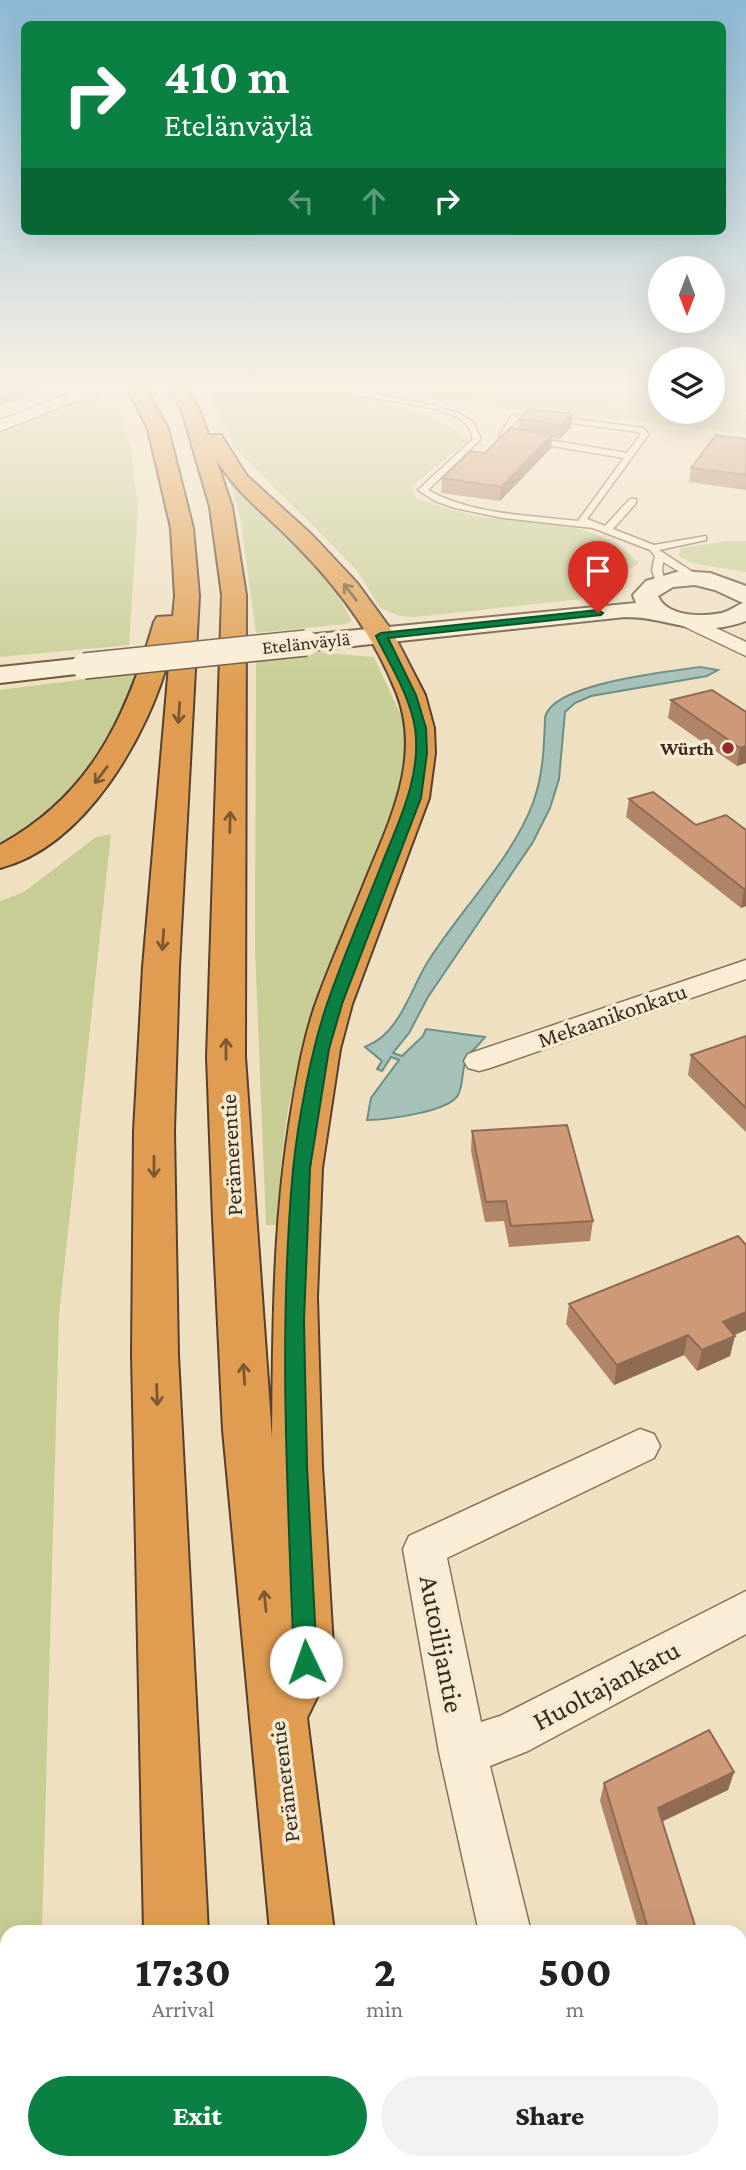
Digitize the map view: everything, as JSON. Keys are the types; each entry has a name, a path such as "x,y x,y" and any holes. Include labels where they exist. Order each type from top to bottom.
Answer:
{"highway":[{"path":"172,485 182,528 187,596 161,967 154,1130 155,1355 176,1925"},
{"name":"Perämerentie","path":"213,485 221,507 234,595 226,1057 247,1430 301,1925"},
{"path":"245,485 349,588 378,631 411,695 420,728 421,753 414,798 321,1049 305,1143 295,1297 296,1466 306,1662 277,1718"},
{"path":"0,858 41,836 62,820 100,777 115,755 152,675 172,597 172,551 182,528"}],"main road":[{"name":"Etelänväylä","path":"0,675 83,661 378,631 653,596 678,580 700,580 742,603"},
{"path":"653,596 688,621 728,620 742,603"},
{"name":"Etelänväylä","path":"0,664 83,661"}],"street":[{"path":"688,621 746,650"},
{"name":"Mekaanikonkatu","path":"479,1061 746,969"},
{"name":"Autoilijantie","path":"503,1925 463,1752 424,1549 640,1446"},
{"name":"Huoltajankatu","path":"463,1752 511,1735 746,1611"}],"lane":[{"path":"427,485 422,490 434,499 485,512 592,525"},
{"path":"582,520 608,485"},
{"path":"607,530 633,502"},
{"path":"569,513 657,552 700,580"},
{"path":"657,552 703,538"},
{"path":"653,596 657,552"}],"green space":[{"path":"0,485 135,485 138,508 129,645 0,657"},
{"path":"231,485 235,485 256,509 314,561 352,621 346,624 256,633 240,516"},
{"path":"272,485 413,485 416,498 454,511 583,530 603,537 639,563 602,586 591,598 415,617 400,616 380,608 358,572"},
{"path":"746,541 746,572 691,563 679,556 680,548"},
{"path":"314,652 374,657 404,722 407,748 396,811 306,1040 288,1109 277,1225 266,1225 255,949 256,658"},
{"path":"141,672 104,748 80,783 51,814 0,846 0,690"},
{"path":"111,834 59,1315 42,1925 0,1925 0,901 24,892 96,837"}],"water":[{"path":"700,667 718,670 707,676 591,696 575,703 565,712 559,779 550,808 533,842 428,997 409,1033 393,1053 402,1056 423,1036 426,1029 485,1037 467,1058 458,1095 443,1106 430,1110 401,1117 367,1120 371,1098 399,1060 391,1057 382,1071 377,1069 382,1061 365,1047 381,1038 397,1020 427,963 512,845 533,803 539,782 545,717 548,711 564,698 600,684"}],"building":[{"path":"712,690 746,712 746,746 740,748 671,700"},
{"path":"653,792 696,825 726,815 746,830 746,888 629,799"},
{"path":"746,1036 746,1108 691,1055"},
{"path":"567,1125 593,1221 511,1226 506,1201 486,1202 472,1131"},
{"path":"738,1236 746,1245 746,1312 723,1322 735,1336 702,1350 688,1335 617,1365 569,1304"},
{"path":"709,1730 734,1772 658,1808 695,1925 647,1925 604,1783"}],"place":[{"name":"Würth","path":"728,748"}],"route":[{"path":"306,1662 296,1466 295,1297 302,1168 321,1049 334,1004 414,798 421,753 420,728 411,695 381,636 598,613"}]}
